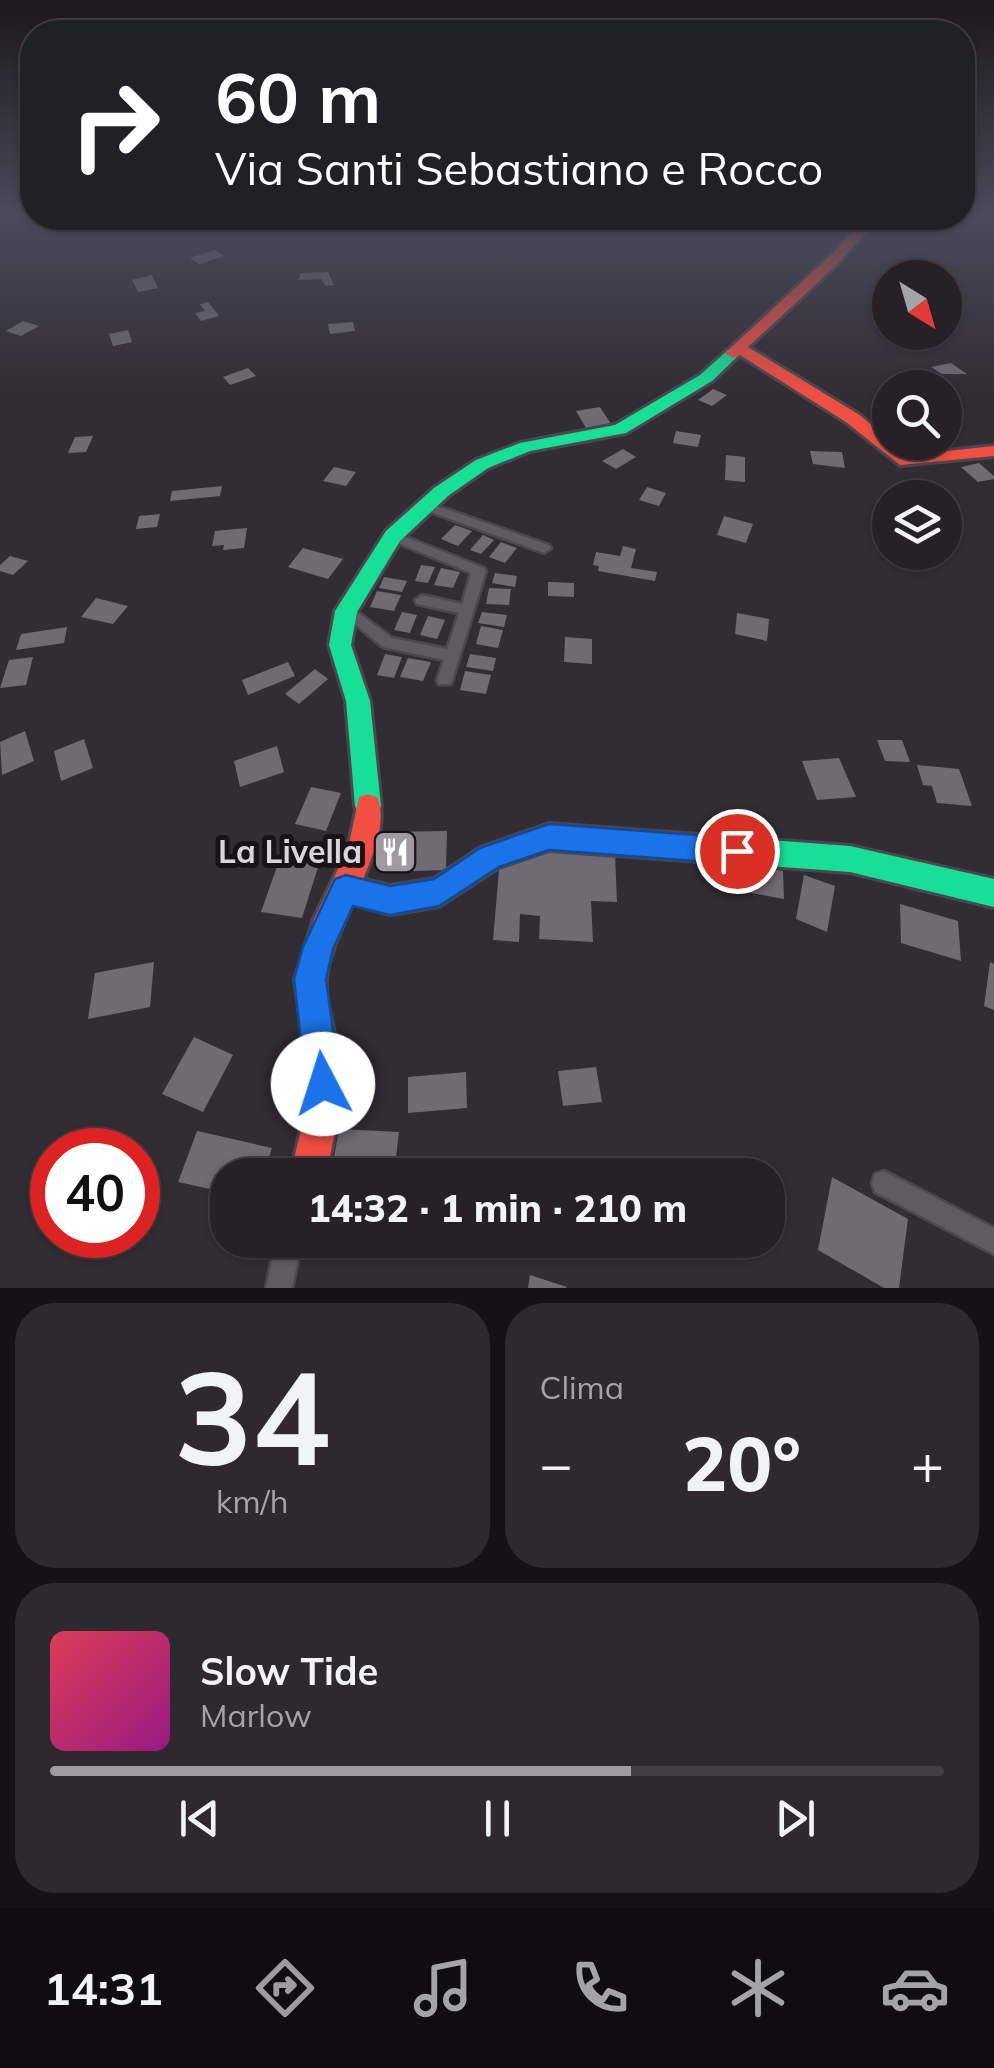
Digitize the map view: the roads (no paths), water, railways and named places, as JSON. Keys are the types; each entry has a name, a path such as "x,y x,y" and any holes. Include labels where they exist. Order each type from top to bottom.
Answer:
{"street":[{"path":"312,1158 323,1110 322,1058 310,979 318,947 362,849 368,808 358,700 340,645 346,611 393,536 482,464 526,447 584,438 634,422 706,378 813,276"},
{"path":"740,349 852,418 906,460 994,451"},
{"path":"426,506 544,548"},
{"path":"393,536 480,571 445,680"},
{"path":"422,600 467,610"},
{"path":"346,611 388,642 452,656"},
{"path":"346,889 366,898 390,900 439,892 490,857 549,837 850,859 994,893"},
{"path":"884,1183 994,1241"},
{"path":"279,1288 285,1258"}],"place":[{"name":"La Livella","path":"395,852"}]}
